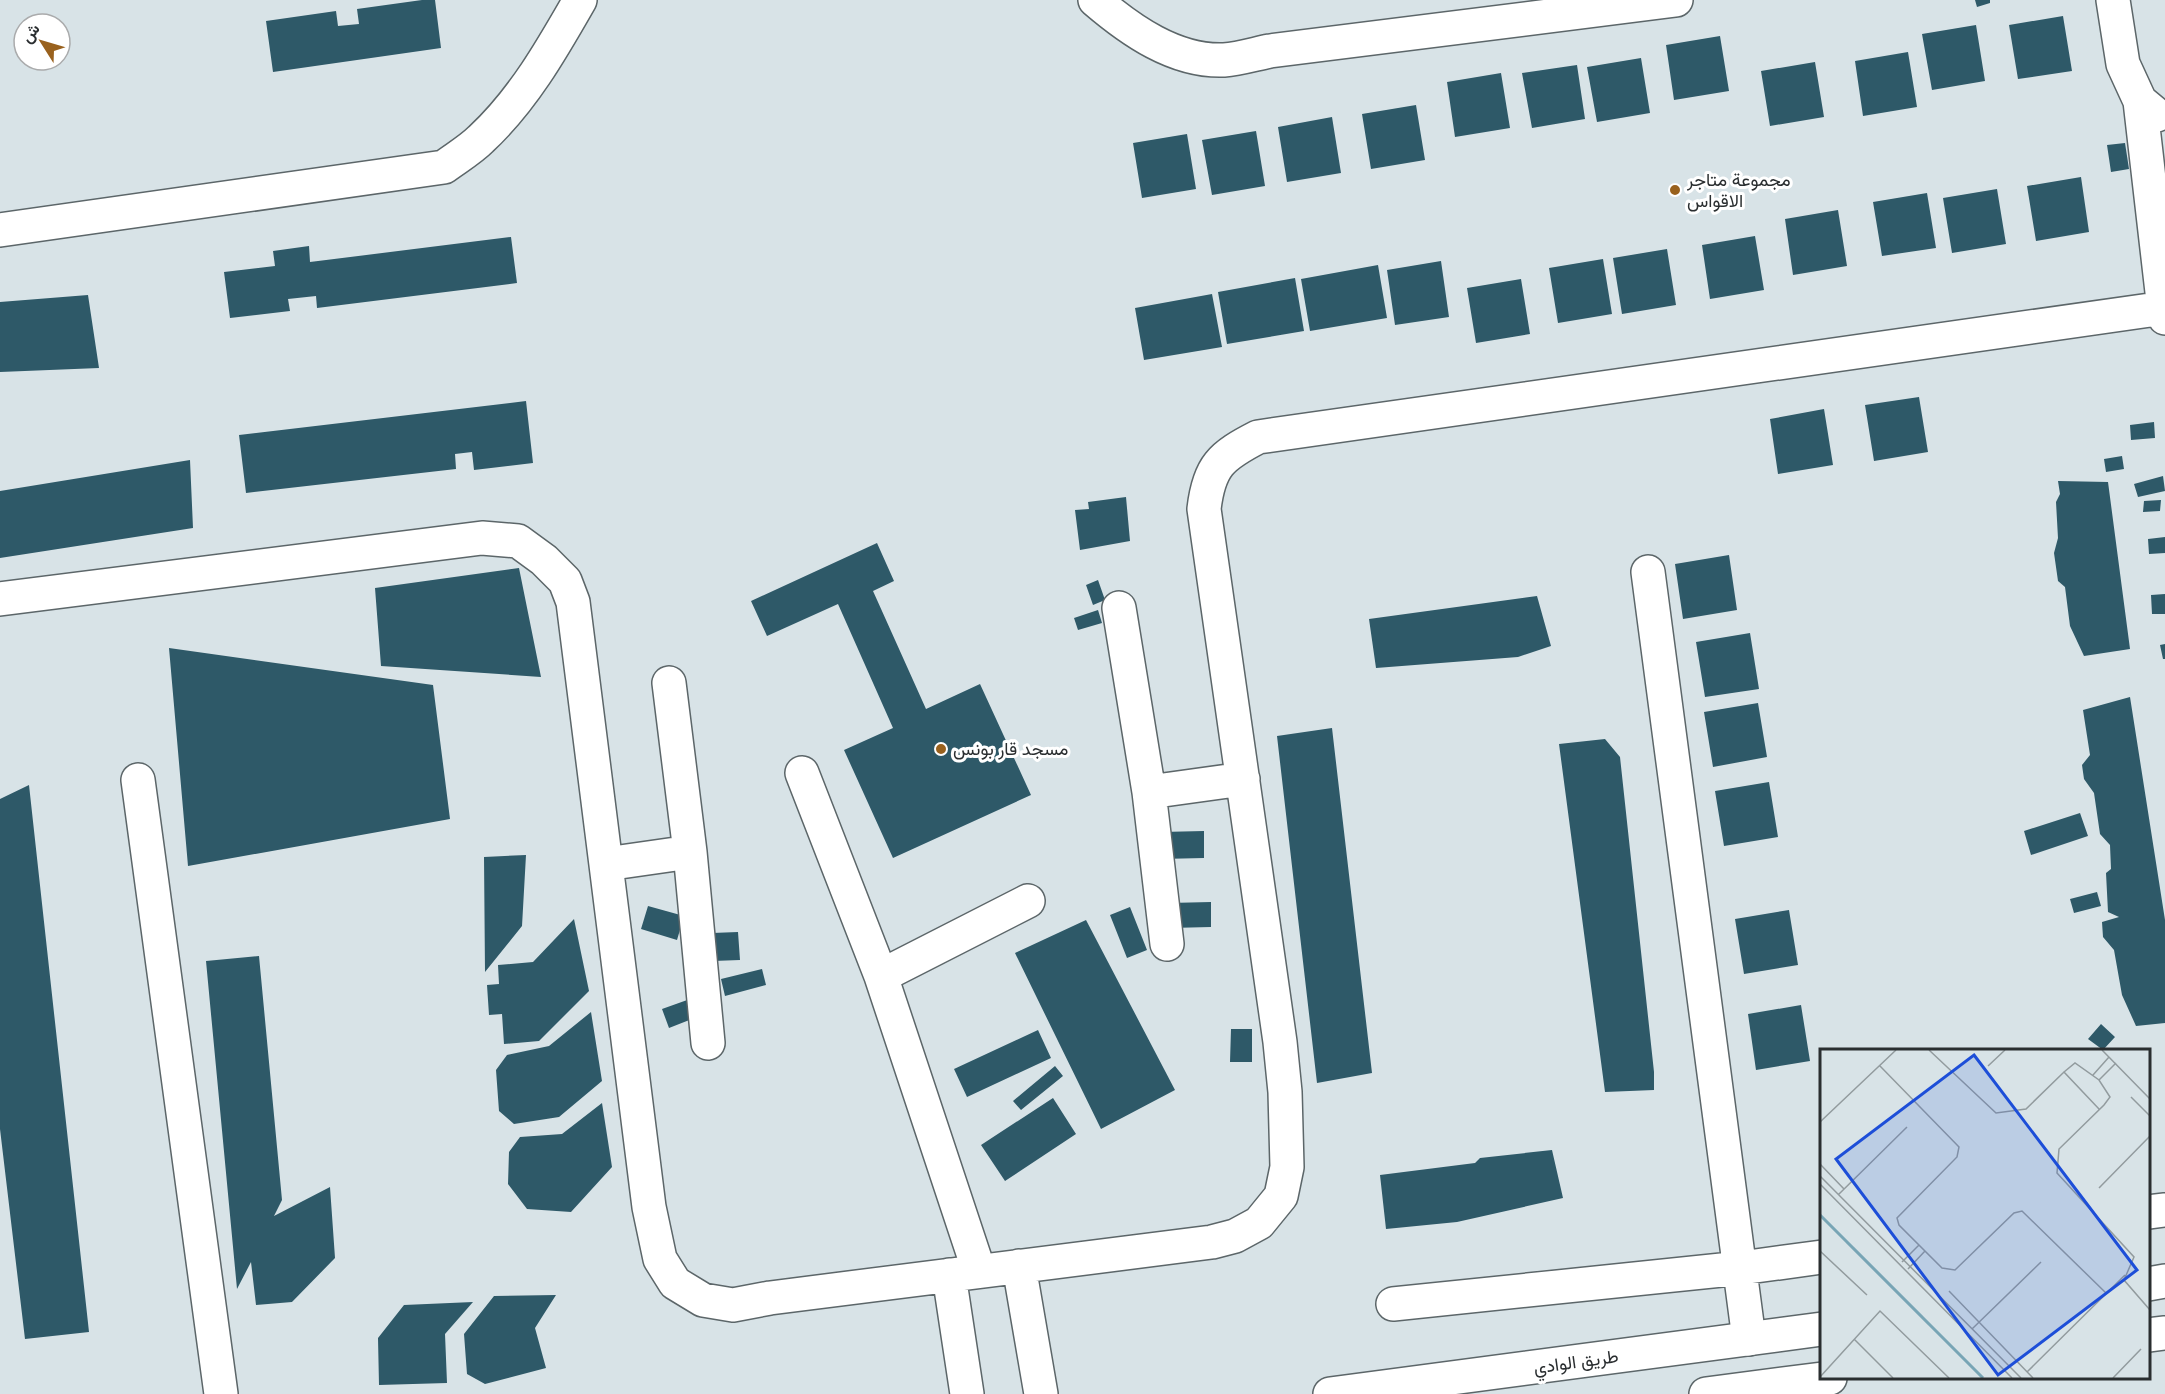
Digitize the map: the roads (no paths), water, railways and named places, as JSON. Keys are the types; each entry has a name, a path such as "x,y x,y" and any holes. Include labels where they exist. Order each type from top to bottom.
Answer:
{"street":[{"path":"0,230 444,167 480,140 511,106 548,55 580,0"},
{"path":"1095,0 1118,19 1158,44 1191,57 1224,60 1270,51 1676,0"},
{"path":"0,599 482,538 518,541 544,560 565,581 573,602 649,1208 660,1259 675,1283 703,1300 733,1305 1212,1242 1235,1236 1259,1223 1281,1196 1287,1167 1285,1092 1280,1042 1204,509 1206,491 1214,470 1232,450 1258,438 2164,313 2140,101 2123,64 2113,0"},
{"path":"2140,101 2165,121"},
{"path":"1648,572 1749,1339"},
{"path":"1119,608 1149,792 1167,944"},
{"path":"669,683 690,852 708,1043"},
{"path":"802,773 881,976 964,1273 967,1394"},
{"path":"1149,792 1243,779"},
{"path":"138,780 221,1394"},
{"path":"606,864 690,852"},
{"path":"881,976 1028,901"},
{"path":"2150,1212 2165,1210"},
{"path":"1393,1304 1741,1268 1820,1257"},
{"path":"1018,1266 1041,1394"},
{"path":"2150,1284 2165,1281"},
{"name":"طريق الوادي","path":"1330,1394 1820,1329"},
{"path":"2150,1335 2165,1333"},
{"path":"1706,1394 1820,1378"}],"place":[{"name":"مجموعة متاجر الاقواس","path":"1675,190"},
{"name":"مسجد قار بونس","path":"941,749"}]}
